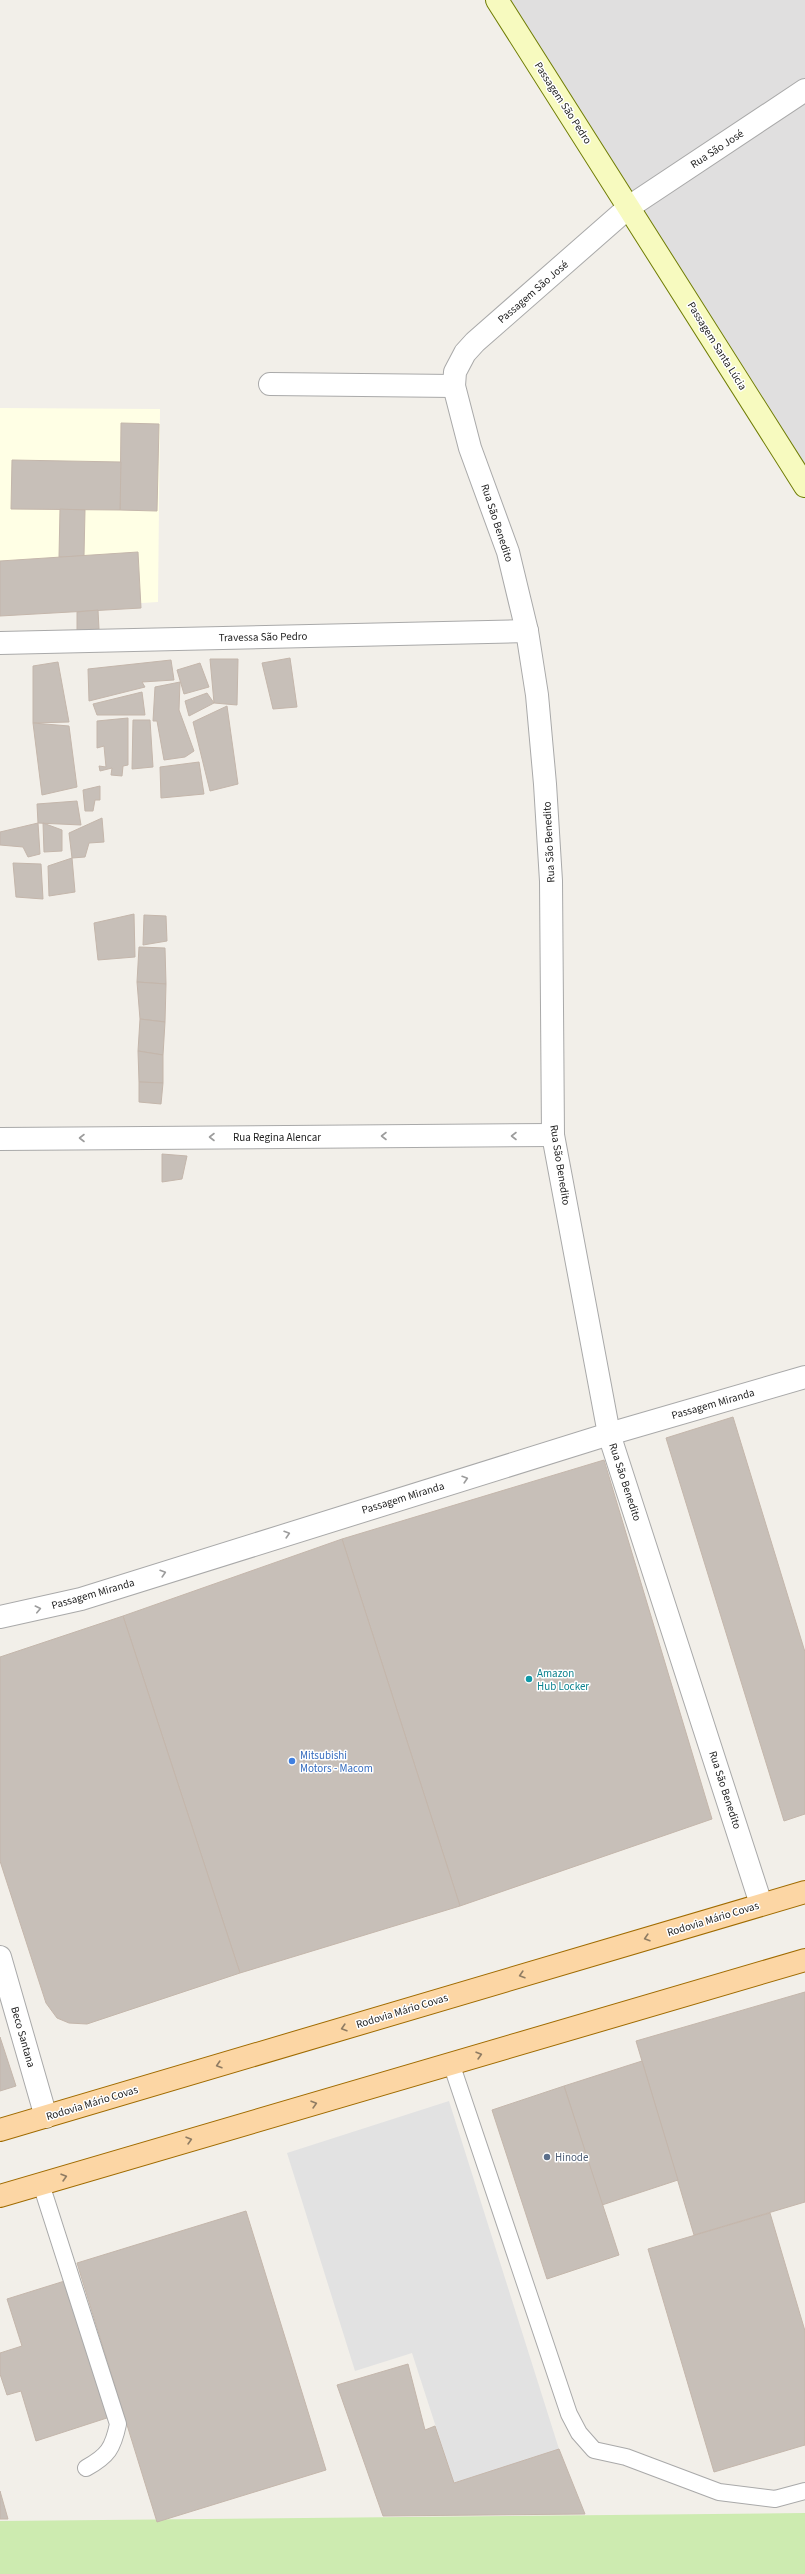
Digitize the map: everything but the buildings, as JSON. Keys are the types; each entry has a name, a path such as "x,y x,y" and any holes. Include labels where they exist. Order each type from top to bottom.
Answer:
{"main road":[{"name":"Rodovia Mário Covas","path":"0,2130 805,1892"},
{"path":"0,2196 805,1960"}],"street":[{"name":"Passagem São Pedro","path":"497,0 629,207"},
{"name":"Rua São José","path":"629,207 805,90"},
{"name":"Passagem São José","path":"454,386 455,372 465,353 475,342 629,207"},
{"name":"Passagem Santa Lúcia","path":"629,207 805,486"},
{"path":"270,384 454,386"},
{"name":"Rua São Benedito","path":"454,386 466,433 508,552 527,631 537,695 551,881 553,1136 609,1434 762,1904"},
{"name":"Travessa São Pedro","path":"0,643 527,631"},
{"name":"Rua Regina Alencar","path":"0,1138 553,1136"},
{"name":"Passagem Miranda","path":"0,1617 81,1599 609,1434 805,1377"},
{"name":"Beco Santana","path":"0,1957 46,2117"}],"lane":[{"path":"451,2063 569,2414 579,2433 594,2450 626,2457 719,2492 775,2499 805,2491"},
{"path":"41,2184 118,2424 114,2442 104,2458 86,2468"}],"shaded area":[{"path":"510,0 805,0 805,465"},
{"path":"0,408 160,409 158,602 0,612"},
{"path":"449,2101 559,2449 454,2483 412,2353 355,2371 287,2153"}],"green space":[{"path":"805,2513 805,2574 0,2574 0,2521"}],"place":[{"name":"Amazon Hub Locker","path":"529,1679"},
{"name":"Mitsubishi Motors - Macom","path":"292,1761"},
{"name":"Hinode","path":"547,2157"}]}
